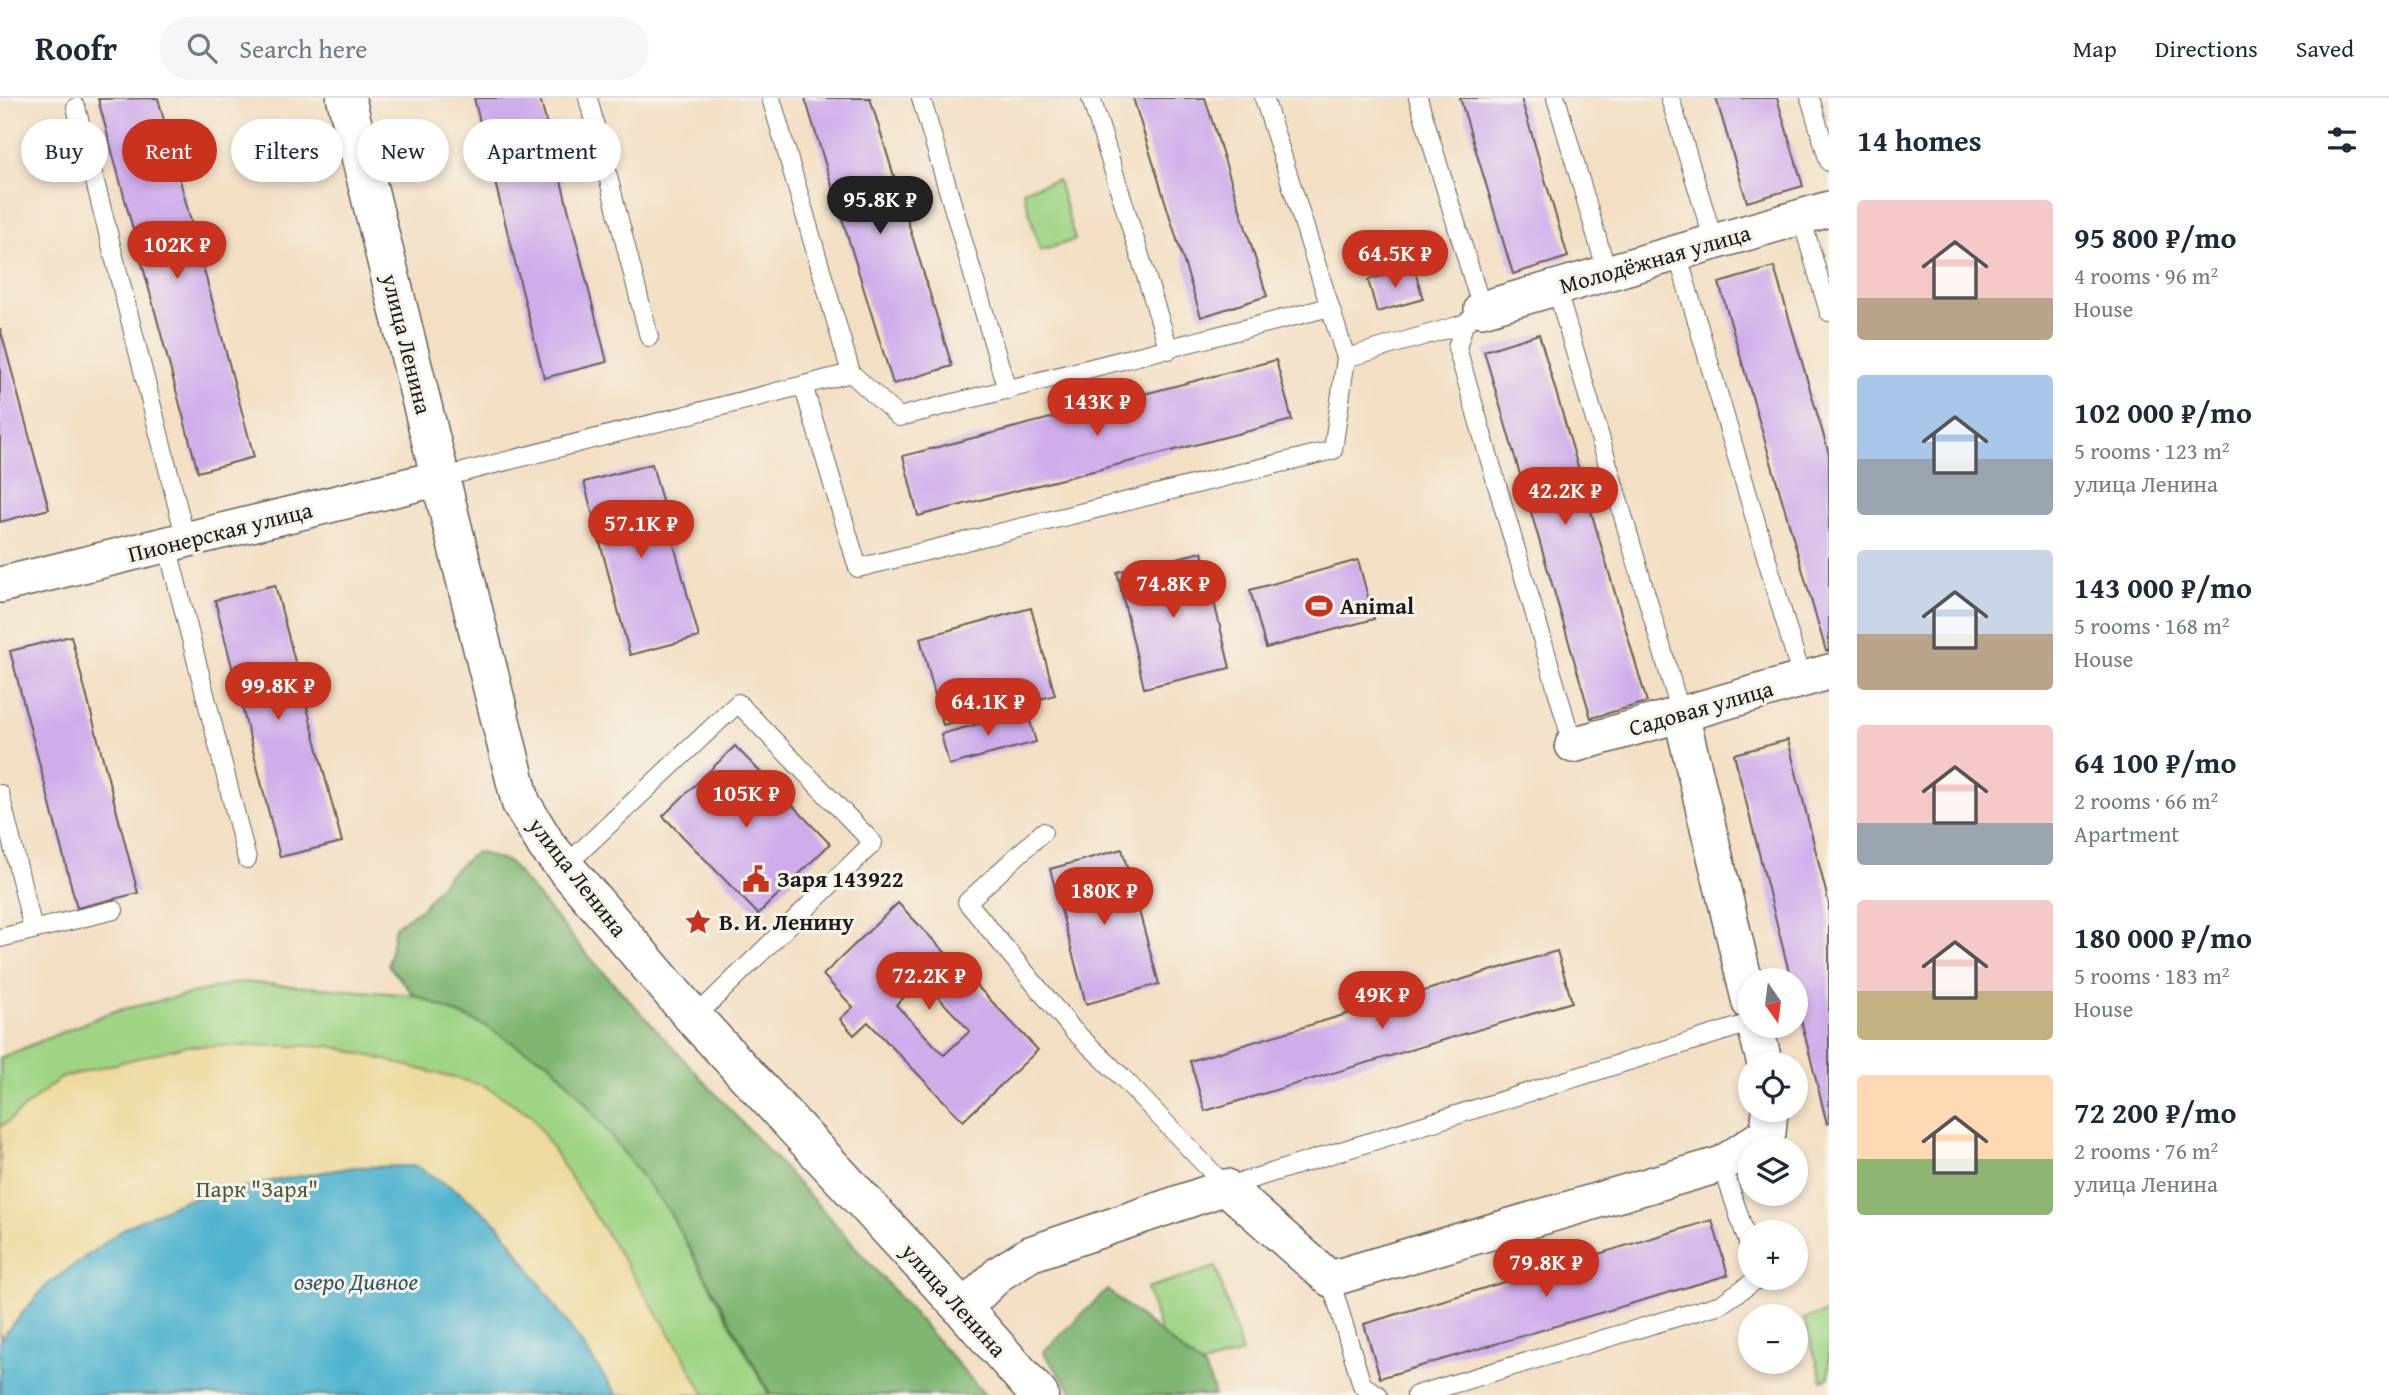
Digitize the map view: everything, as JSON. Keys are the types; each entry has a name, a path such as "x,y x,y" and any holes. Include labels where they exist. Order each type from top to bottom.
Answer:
{"street":[{"name":"улица Ленина","path":"346,98 521,803 547,846 694,1018 963,1308 1039,1395"},
{"name":"Молодёжная улица","path":"1473,316 1556,287 1815,213"},
{"name":"Пионерская улица","path":"0,585 440,478"},
{"name":"Садовая улица","path":"1573,745 1815,676"},
{"path":"1681,714 1742,968"},
{"path":"963,1308 1000,1273 1030,1254 1226,1187 1330,1279 1722,1164 1768,1133 1769,1122"}],"lane":[{"path":"588,98 649,337"},
{"path":"771,98 851,373 899,417 1330,307"},
{"path":"921,98 1007,390"},
{"path":"1091,98 1169,350"},
{"path":"803,386 858,569 1333,450 1346,358 1264,98"},
{"path":"1418,98 1473,316 1457,348 1573,745"},
{"path":"1556,98 1607,272"},
{"path":"1670,98 1714,242"},
{"path":"1810,98 1829,162"},
{"path":"76,107 247,859"},
{"path":"1815,213 1829,312"},
{"path":"1677,253 1815,676"},
{"path":"1556,287 1681,714"},
{"path":"1346,358 1473,316"},
{"path":"440,478 851,373"},
{"path":"565,866 738,703 873,843 694,1018"},
{"path":"0,794 33,929"},
{"path":"1043,832 967,902 1073,1030 1122,1077 1226,1187 1738,1027"},
{"path":"0,938 114,911"},
{"path":"1722,1164 1740,1220"},
{"path":"1330,1279 1362,1385 1378,1395"},
{"path":"1416,1395 1721,1304 1741,1290"}],"green space":[{"path":"1058,180 1075,240 1040,251 1023,190"},
{"path":"476,852 509,862 583,950 830,1218 985,1395 771,1395 670,1213 576,1091 549,1062 486,1026 414,995 388,965 395,927 423,907 447,876"},
{"name":"Парк \"Заря\"","path":"241,982 414,995 486,1026 549,1062 576,1091 670,1213 769,1395 0,1395 0,1058 111,1012"},
{"path":"1216,1267 1242,1353 1173,1374 1147,1288"},
{"path":"1107,1290 1206,1370 1215,1395 1075,1395 1043,1352"},
{"path":"1829,1312 1829,1378 1822,1380 1808,1333 1808,1318"}],"sand":[{"path":"185,1046 331,1046 485,1086 531,1115 676,1343 705,1395 617,1395 499,1225 354,1167 271,1181 182,1201 47,1285 0,1339 0,1128 60,1078"}],"water":[{"name":"озеро Дивное","path":"416,1166 458,1191 499,1225 617,1395 0,1395 0,1339 47,1285 126,1227 182,1201 271,1181 354,1167"}],"building":[{"path":"158,98 164,119 122,119 122,182 180,182 254,457 198,472 108,136 108,119 103,119 98,99"},
{"path":"474,98 540,98 545,119 479,119"},
{"path":"805,98 870,98 952,366 893,384"},
{"path":"1133,98 1205,98 1267,296 1201,317"},
{"path":"1460,98 1521,98 1568,257 1513,274"},
{"path":"1716,98 1777,98 1803,186 1747,202"},
{"path":"495,182 561,182 607,362 544,378"},
{"path":"1414,267 1423,299 1377,312 1368,280"},
{"path":"1774,267 1829,454 1829,651 1826,651 1719,283"},
{"path":"0,328 49,509 0,522"},
{"path":"1539,334 1647,702 1591,718 1484,351"},
{"path":"1276,360 1292,420 918,516 903,456"},
{"path":"652,464 699,637 630,655 584,482"},
{"path":"1202,552 1230,668 1144,688 1117,572"},
{"path":"1358,560 1374,619 1266,648 1250,590"},
{"path":"275,585 342,842 280,857 215,600"},
{"path":"1031,608 1055,695 943,725 920,638"},
{"path":"71,636 138,893 77,908 10,651"},
{"path":"1027,711 1036,742 949,765 941,734"},
{"path":"1788,740 1829,904 1827,1124 1806,1038 1808,1038 1808,968 1788,968 1734,754"},
{"path":"735,746 830,844 758,914 663,816"},
{"path":"1122,849 1159,984 1086,1004 1050,869"},
{"path":"898,903 1038,1050 963,1121 868,1022 854,1035 840,1019 853,1007 823,975","holes":["922,980 970,1031 944,1055 896,1005"]},
{"path":"1557,951 1572,1002 1205,1111 1190,1061"},
{"path":"1712,1220 1728,1275 1380,1378 1364,1324"}],"place":[{"name":"Animal","path":"1319,606"},
{"name":"Заря 143922","path":"756,879"},
{"name":"В. И. Ленину","path":"698,922"}]}
